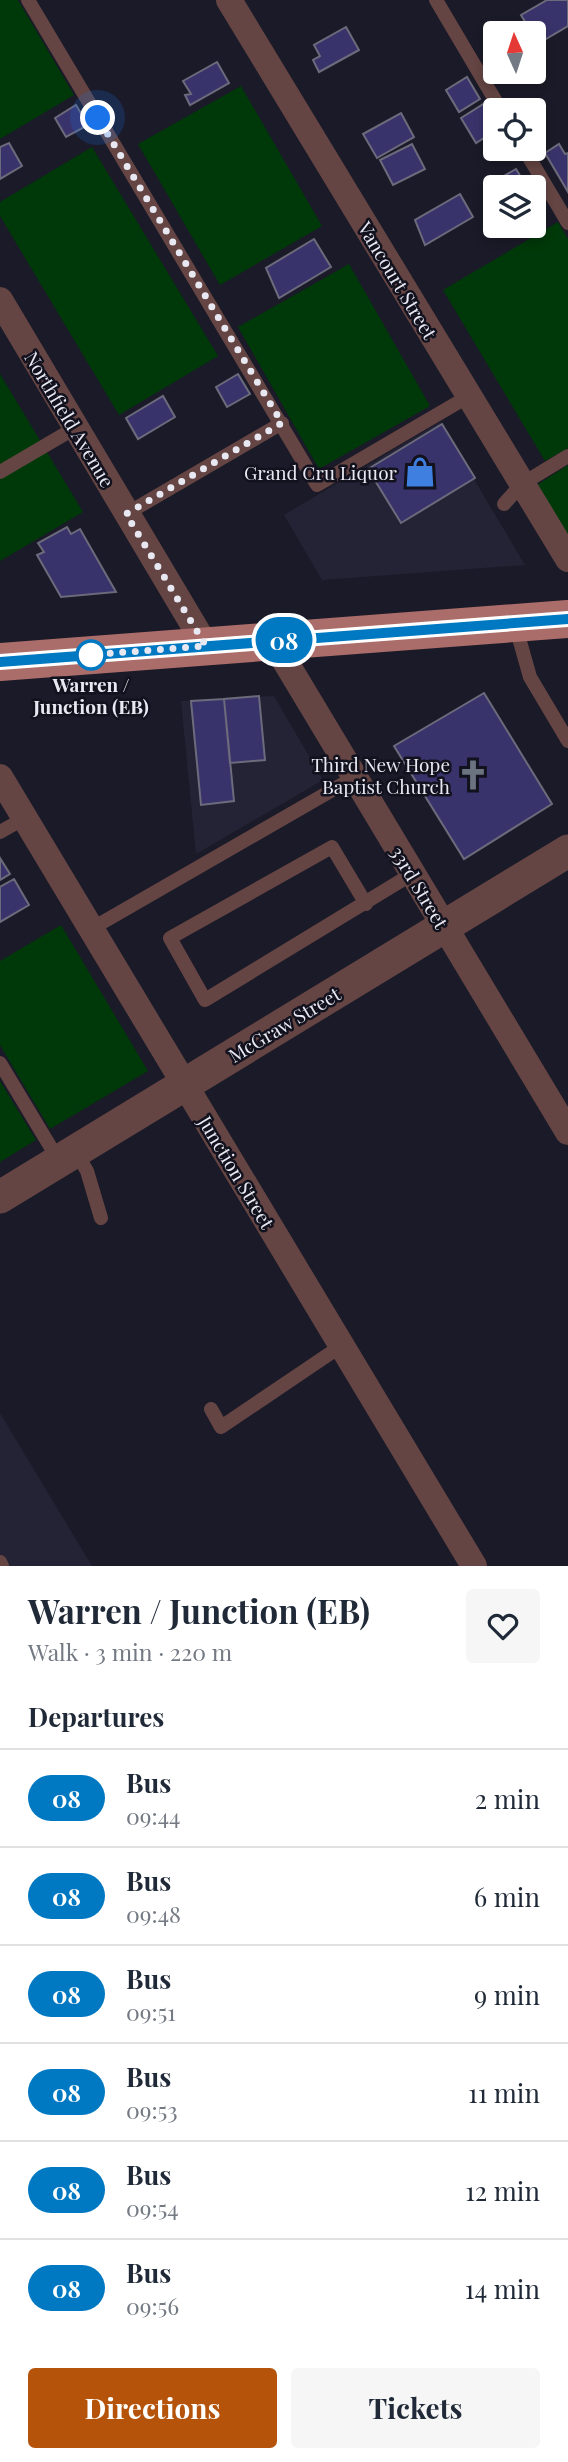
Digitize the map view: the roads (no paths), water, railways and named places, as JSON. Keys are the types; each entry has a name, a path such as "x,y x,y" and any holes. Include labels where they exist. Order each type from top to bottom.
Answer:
{"main road":[{"path":"0,662 568,619"}],"street":[{"name":"Vancourt Street","path":"229,0 568,559"},
{"name":"Northfield Avenue","path":"0,300 206,646"},
{"name":"33rd Street","path":"273,641 568,1132"},
{"name":"Junction Street","path":"0,777 474,1566"},
{"name":"McGraw Street","path":"0,1197 568,851"}],"lane":[{"path":"28,0 317,485 469,396"},
{"path":"436,0 494,98"},
{"path":"531,161 568,223"},
{"path":"126,514 282,423"},
{"path":"0,472 75,428"},
{"path":"504,504 522,484 568,456"},
{"path":"515,623 530,677 561,716 568,741"},
{"path":"91,929 355,777"},
{"path":"0,832 25,818"},
{"path":"366,904 332,846 170,938 205,999 366,904 412,874"},
{"path":"0,1063 67,1156 87,1171 101,1218"},
{"path":"211,1409 221,1427 341,1346"}],"place":[{"name":"Grand Cru Liquor","path":"420,472"},
{"name":"Warren / Junction (EB)","path":"91,655"},
{"name":"Third New Hope Baptist Church","path":"473,775"}]}
